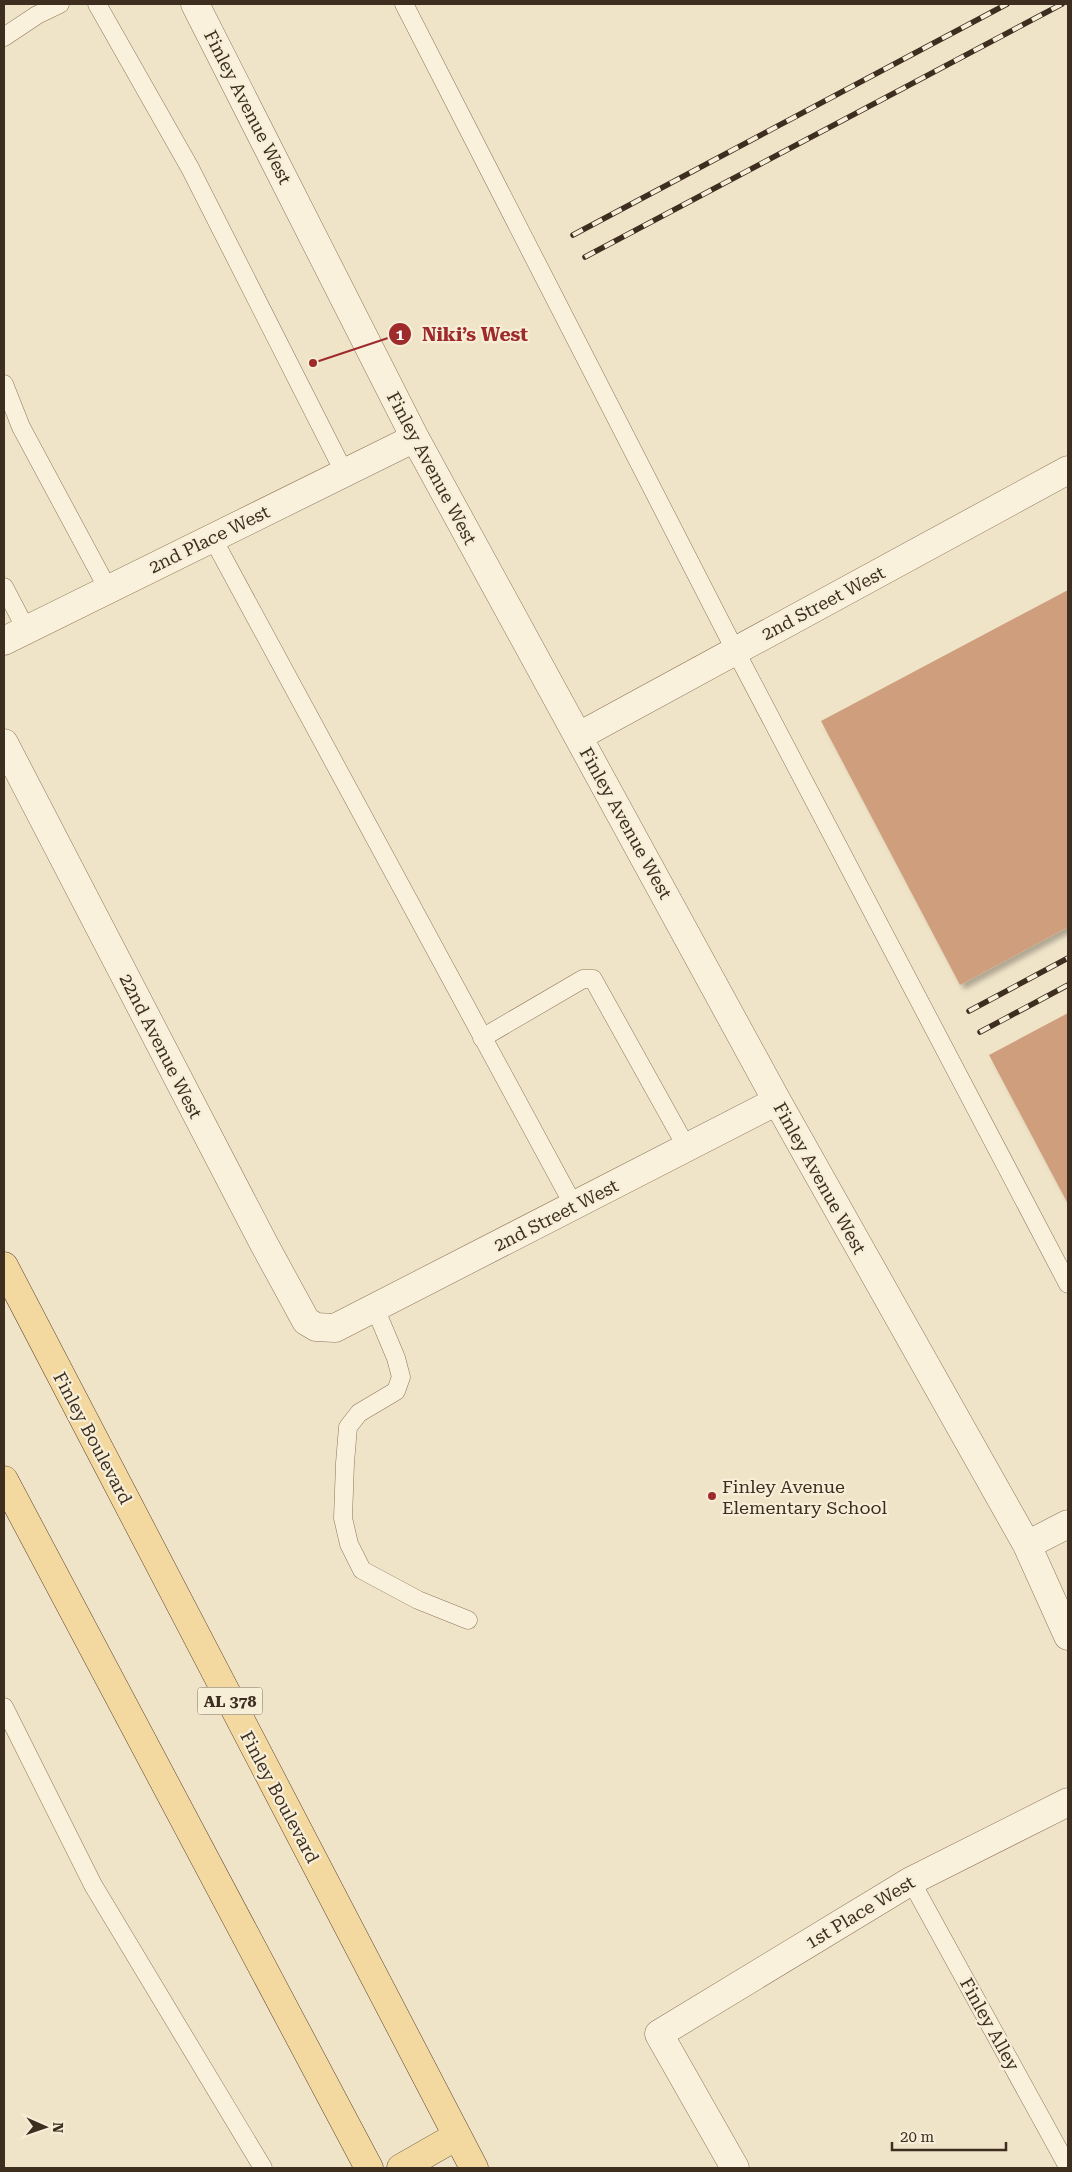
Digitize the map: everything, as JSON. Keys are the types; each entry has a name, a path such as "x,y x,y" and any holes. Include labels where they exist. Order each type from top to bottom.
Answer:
{"main road":[{"name":"Finley Boulevard","path":"4,1266 474,2168"},
{"path":"4,1480 369,2168"},
{"path":"401,2168 457,2136"}],"street":[{"name":"Finley Avenue West","path":"196,4 415,438 777,1102 1027,1545 1068,1636"},
{"name":"2nd Place West","path":"15,635 415,438"},
{"name":"2nd Street West","path":"578,736 1068,470"},
{"name":"22nd Avenue West","path":"4,742 306,1321 316,1327 335,1328"},
{"name":"2nd Street West","path":"335,1328 777,1102"},
{"path":"1027,1545 1068,1524"},
{"name":"1st Place West","path":"735,2168 659,2034 911,1880 1068,1802"}],"lane":[{"path":"4,37 60,4"},
{"path":"97,4 190,168 344,472"},
{"path":"404,4 735,650 1068,1284"},
{"path":"4,384 21,426 108,589"},
{"path":"212,537 574,1206"},
{"path":"4,587 15,635"},
{"path":"482,1038 583,979 593,979 687,1148"},
{"path":"375,1308 396,1358 401,1377 396,1391 359,1413 348,1427 343,1518 349,1544 362,1570 418,1600 468,1620"},
{"path":"4,1707 94,1885 263,2168"},
{"name":"Finley Alley","path":"911,1880 1068,2167"}],"building":[{"path":"1068,590 1068,927 960,985 821,721"},
{"path":"1068,1013 1068,1204 989,1055"}],"railway":[{"path":"573,235 1007,4"},
{"path":"585,257 1062,4"},
{"path":"969,1011 1068,958"},
{"path":"980,1032 1068,985"}],"place":[{"name":"Niki’s West","path":"313,363"},
{"name":"Finley Avenue Elementary School","path":"712,1496"}]}
